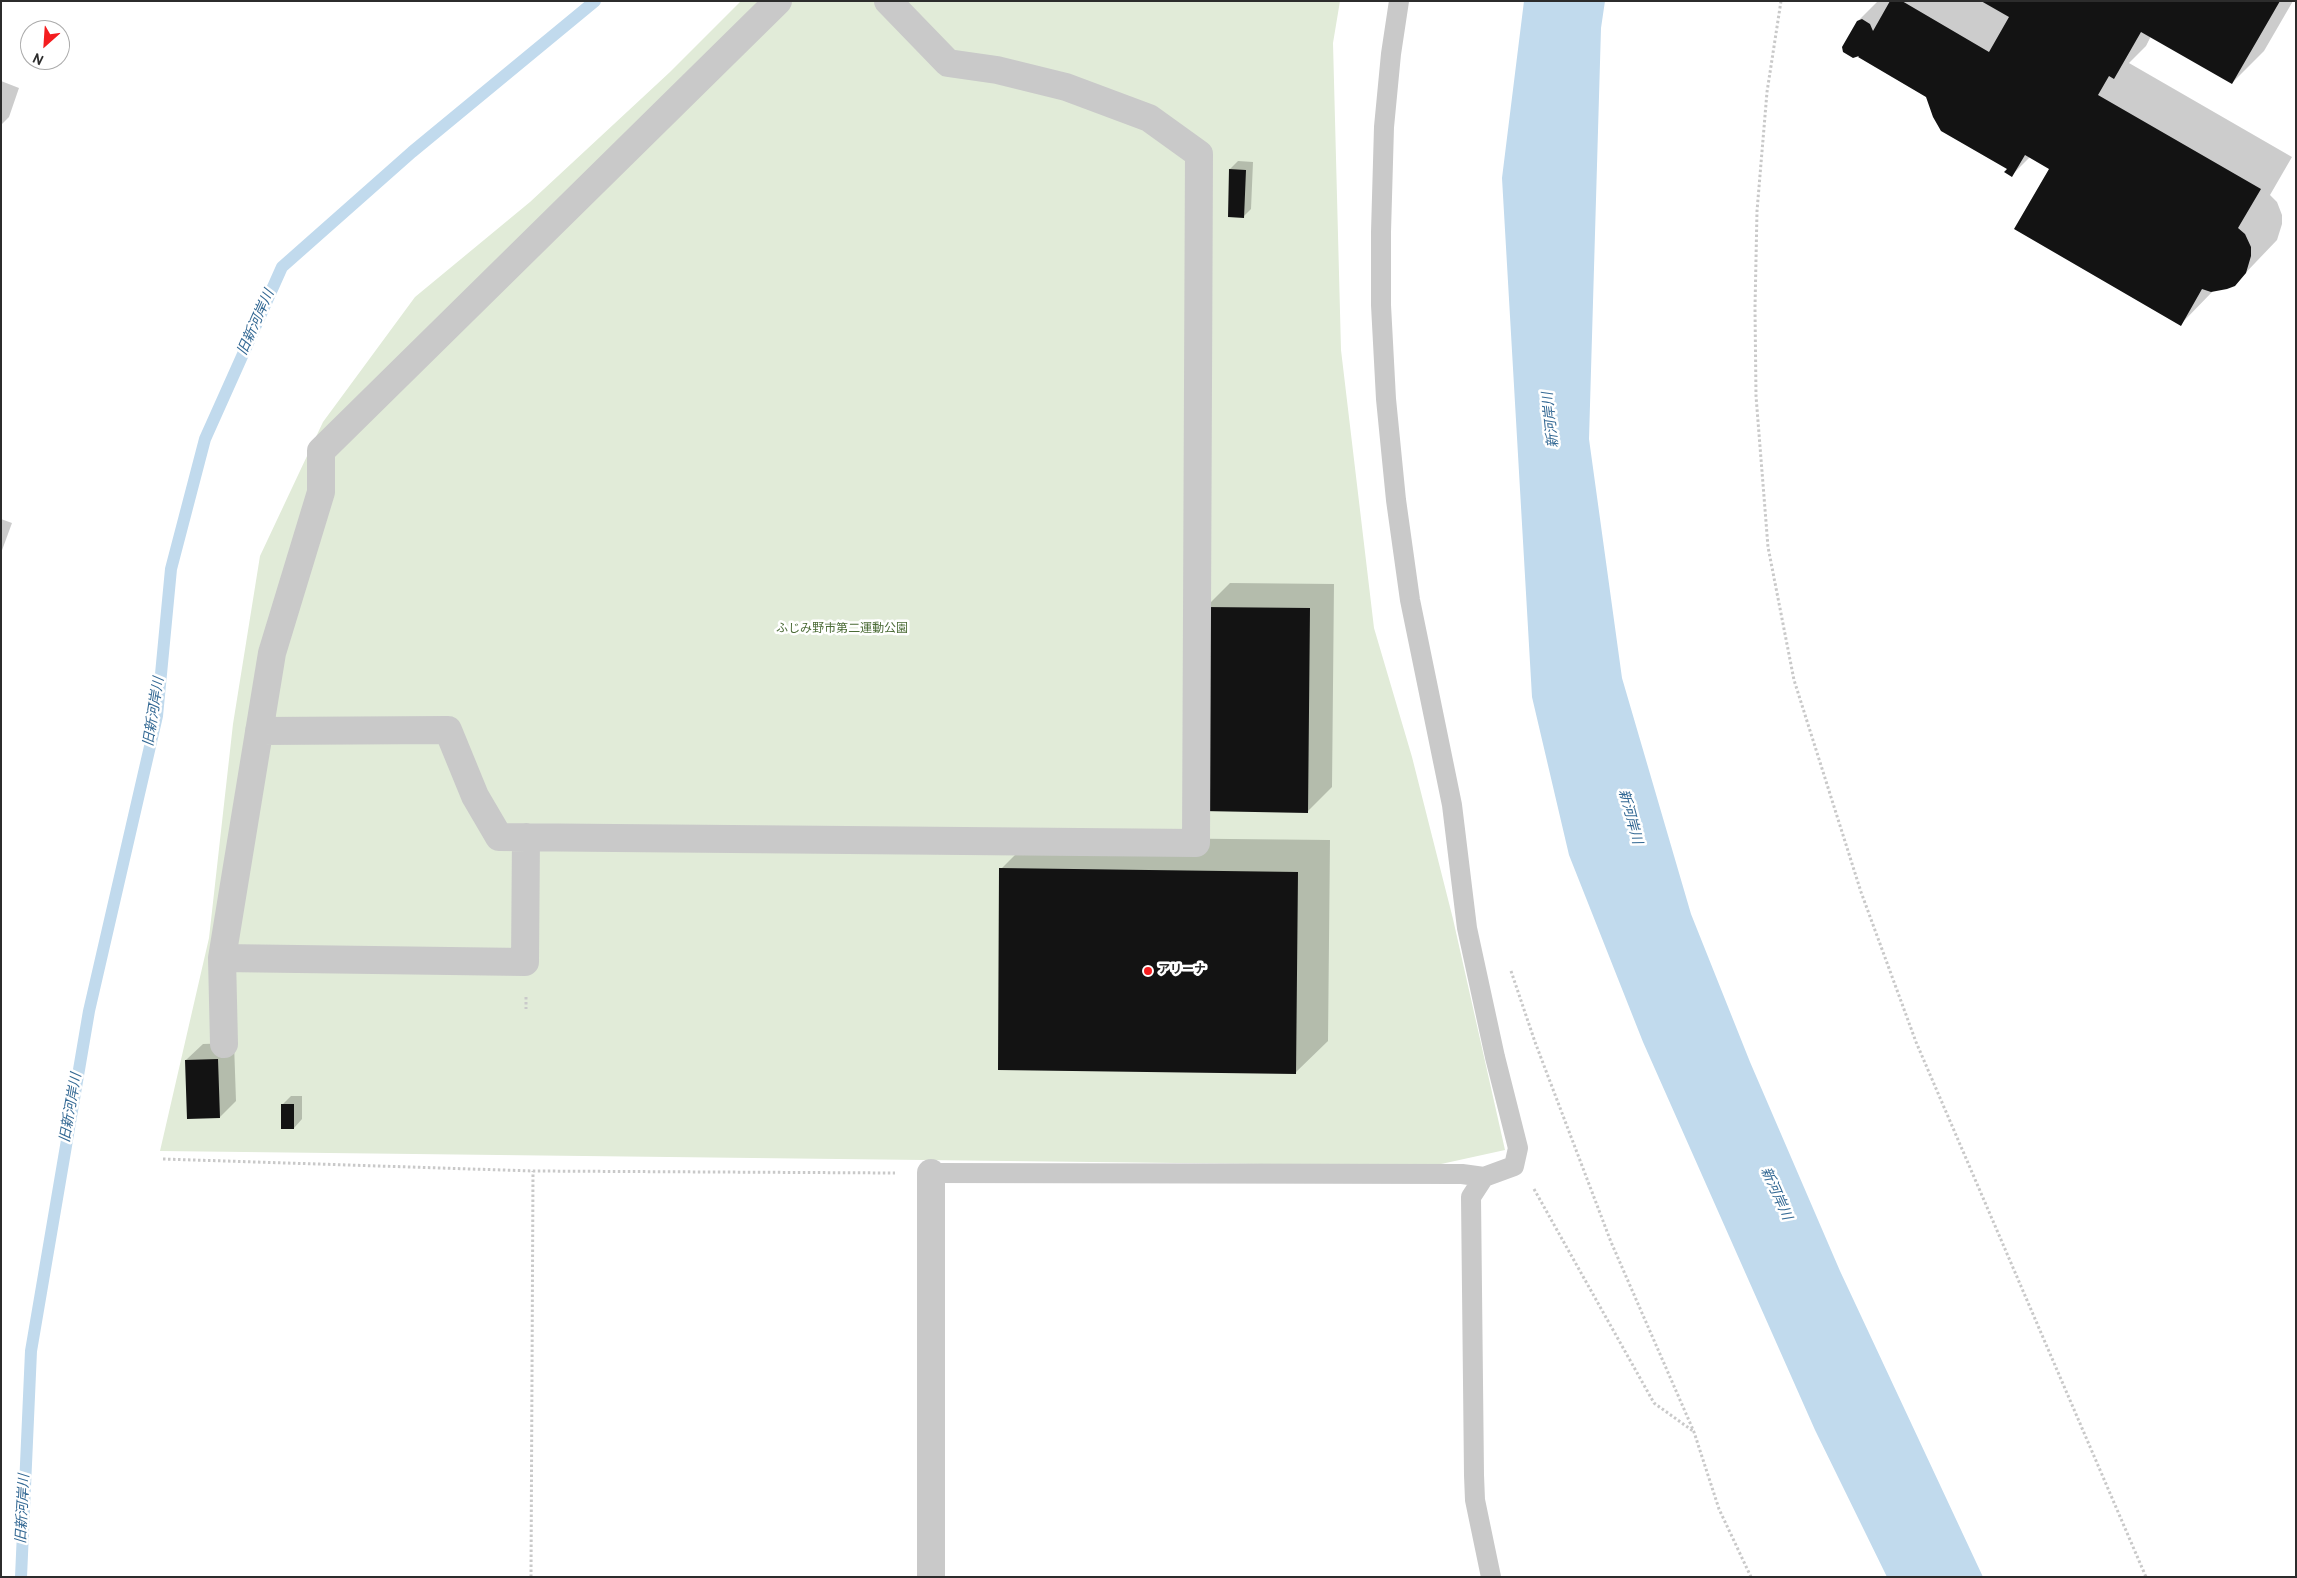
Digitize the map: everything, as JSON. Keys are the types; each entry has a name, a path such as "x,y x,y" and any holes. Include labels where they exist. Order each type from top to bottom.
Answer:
{"street":[{"path":"224,1044 222,958 272,653 321,492 321,451 778,1"},
{"path":"260,731 448,730 475,796 499,837 1196,843 1199,154 1149,118 1075,91 997,70 948,63 888,1"},
{"path":"222,958 525,962 526,837"},
{"path":"931,1173 931,1577"}],"lane":[{"path":"931,1173 1462,1174 1484,1177 1514,1166 1518,1148 1495,1057 1467,928 1452,805 1410,600 1396,500 1380,305 1384,127 1391,54 1399,1"},
{"path":"1484,1177 1471,1198 1474,1475 1475,1500 1491,1577"}],"path":[{"path":"1781,1 1767,92 1757,211 1756,396 1768,547 1794,680 1861,892 1916,1042 2146,1577"},
{"path":"1510,968 1535,1042 1612,1242 1694,1432 1719,1509 1751,1577"},
{"path":"1516,1158 1654,1403 1694,1432"},
{"path":"163,1159 533,1171 931,1173"},
{"path":"531,1577 533,1171"}],"green space":[{"name":"ふじみ野市第二運動公園","path":"741,1 1340,1 1333,43 1341,350 1374,628 1412,757 1453,919 1505,1150 1432,1166 160,1151 209,938 233,724 260,556 323,422 415,297 530,202 670,72"}],"water":[{"name":"新河岸川","path":"1524,1 1605,1 1601,28 1589,439 1622,678 1691,914 1750,1062 1840,1271 1983,1577 1887,1577 1815,1430 1643,1042 1569,855 1532,697 1502,178"}],"building":[{"path":"1890,1 1902,1 1989,52 2009,17 1981,1 2280,1 2232,84 2141,32 2114,79 2109,76 2098,95 2261,189 2238,228 2245,234 2251,247 2251,256 2246,273 2235,286 2227,289 2211,292 2202,289 2181,326 2014,229 2049,169 2025,155 2012,177 2004,172 2007,169 1941,131 1933,117 1926,97 1859,56 1853,58 1843,52 1842,47 1857,21 1862,19 1870,24 1873,31"},
{"path":"1229,169 1246,170 1244,218 1228,217"},
{"path":"1205,607 1310,608 1308,813 1202,811"},
{"name":"アリーナ","path":"999,868 1298,872 1296,1074 998,1070"},
{"path":"218,1059 220,1118 187,1119 185,1060"},
{"path":"281,1104 294,1104 294,1129 281,1129"}],"waterway":[{"name":"旧新河岸川","path":"21,1577 31,1351 89,1011 157,716 171,569 205,439 282,267 412,152 595,1"}],"place":[{"name":"アリーナ","path":"1148,971"}]}
